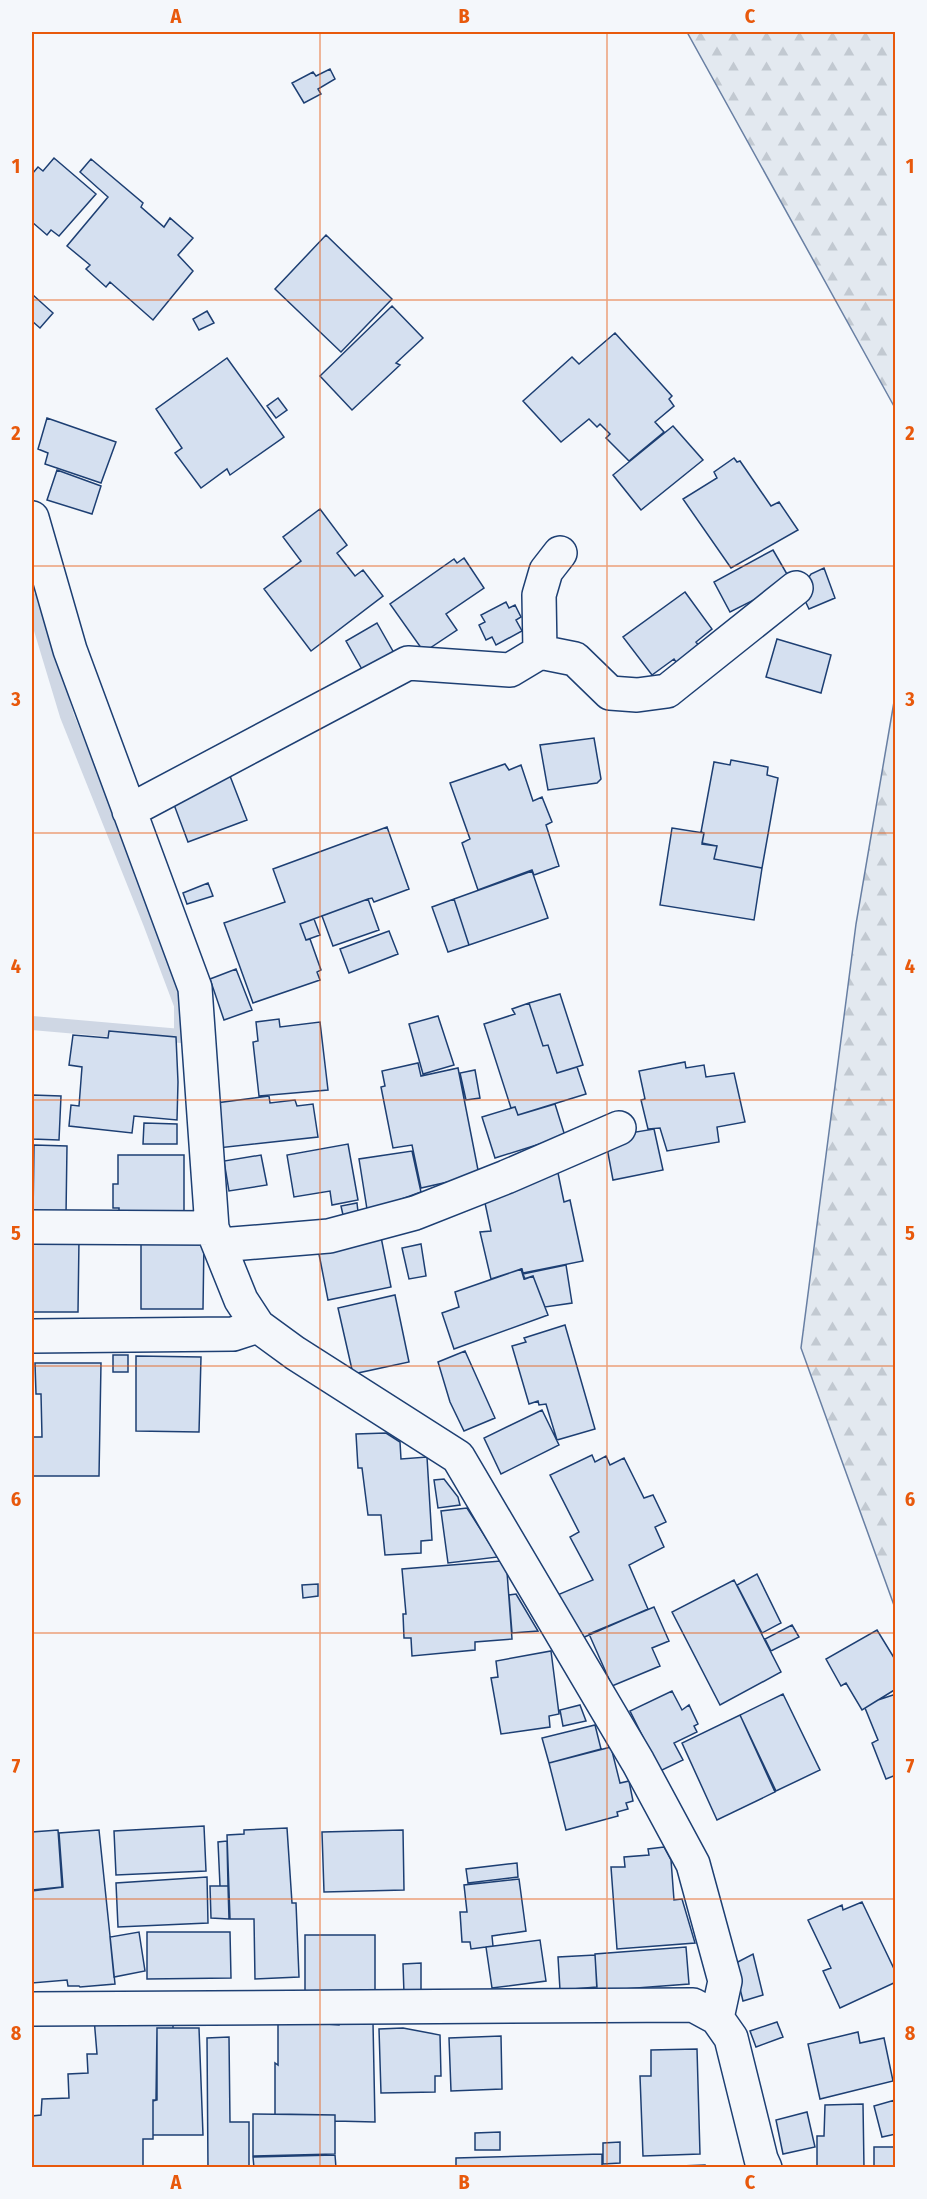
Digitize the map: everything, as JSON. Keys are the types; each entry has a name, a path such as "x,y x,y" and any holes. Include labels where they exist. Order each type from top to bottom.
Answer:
{"street":[{"path":"32,518 70,650 195,988 216,1236 241,1300 258,1326 295,1353 458,1457 638,1762 693,1864 725,1981 717,2018"},
{"path":"540,651 539,595 546,571 560,553"},
{"path":"129,811 408,663 510,670 540,651 574,659 610,693 638,695 667,691 796,588"},
{"path":"32,1227 216,1236 329,1236 415,1213 619,1128"},
{"path":"32,1336 232,1334 258,1326"},
{"path":"32,2009 693,2005 717,2018 732,2038 765,2168"}],"green space":[{"path":"687,32 895,32 895,408"},
{"path":"895,696 895,1608 801,1348 856,924"}],"building":[{"path":"330,69 335,79 318,89 321,94 304,103 292,83 313,72 316,76"},
{"path":"54,158 96,194 59,236 51,230 47,235 32,222 32,174 38,167 43,171"},
{"path":"91,159 143,203 141,207 164,227 170,218 193,238 178,255 193,271 153,320 110,282 106,287 86,269 90,265 67,246 108,197 80,172"},
{"path":"326,235 392,299 341,352 275,289"},
{"path":"33,295 53,313 40,328 32,321"},
{"path":"392,306 423,338 396,363 400,365 352,410 320,376"},
{"path":"207,311 214,323 199,330 193,319"},
{"path":"615,333 672,396 669,399 674,406 655,422 664,432 629,461 606,438 610,434 600,424 597,427 589,419 561,442 523,401 572,357 579,364"},
{"path":"227,358 284,437 230,475 227,469 201,488 175,453 182,448 156,409"},
{"path":"278,398 287,410 276,418 267,406"},
{"path":"47,418 116,442 101,483 45,464 48,453 38,449"},
{"path":"673,426 703,460 641,510 613,475"},
{"path":"734,458 737,462 740,461 771,506 779,502 798,530 731,568 683,499 717,478 714,472"},
{"path":"57,470 101,486 92,514 47,500"},
{"path":"320,509 347,545 337,553 355,576 363,570 383,596 311,651 264,589 301,561 283,537"},
{"path":"773,550 791,581 730,612 714,582"},
{"path":"464,558 484,588 446,614 457,630 424,652 390,604 454,559 457,563"},
{"path":"824,568 835,598 809,609 800,590 811,574"},
{"path":"685,592 712,629 696,642 701,648 678,665 674,659 652,675 623,637"},
{"path":"506,602 509,608 515,605 521,617 516,620 522,631 496,645 492,637 486,640 479,625 485,622 481,615"},
{"path":"377,623 394,653 363,671 346,641"},
{"path":"777,639 831,655 821,693 766,677"},
{"path":"594,738 601,779 597,783 548,790 540,745"},
{"path":"731,760 768,767 767,775 778,778 762,868 714,859 717,846 702,843 704,833 701,832 714,762 730,765"},
{"path":"505,764 509,770 521,765 533,801 542,797 552,822 546,825 559,866 534,875 532,870 478,890 462,843 470,839 450,783"},
{"path":"230,776 247,820 188,842 173,802"},
{"path":"387,827 409,889 374,902 372,898 368,899 300,924 306,940 310,939 321,970 317,972 320,980 253,1003 224,923 285,902 273,869"},
{"path":"672,828 704,833 702,844 717,846 714,859 762,868 754,920 660,905"},
{"path":"532,871 548,918 469,945 454,899"},
{"path":"208,883 213,896 187,904 183,893"},
{"path":"368,899 379,930 333,946 322,916"},
{"path":"454,899 469,945 448,952 432,907"},
{"path":"314,919 320,935 306,940 300,924"},
{"path":"389,931 398,954 349,973 340,949"},
{"path":"236,969 252,1010 224,1020 210,979"},
{"path":"560,994 583,1065 557,1073 548,1045 543,1046 529,1003"},
{"path":"529,1003 543,1046 548,1045 557,1073 577,1067 586,1094 518,1115 515,1107 511,1108 484,1024 515,1014 512,1009"},
{"path":"438,1016 454,1065 423,1074 409,1024"},
{"path":"279,1019 280,1027 320,1022 328,1090 259,1096 253,1042 258,1041 256,1022"},
{"path":"109,1031 176,1037 177,1120 134,1116 132,1133 69,1126 71,1105 79,1106 82,1067 69,1065 73,1035 108,1038"},
{"path":"685,1062 686,1068 704,1065 706,1077 734,1073 745,1122 717,1127 719,1142 667,1151 660,1128 648,1129 641,1100 645,1099 639,1071"},
{"path":"418,1063 421,1076 458,1068 479,1175 421,1188 412,1145 393,1148 381,1087 385,1086 382,1071"},
{"path":"475,1070 480,1098 466,1100 460,1073"},
{"path":"32,1095 61,1096 59,1140 32,1139"},
{"path":"269,1096 270,1103 295,1100 297,1106 313,1104 318,1137 218,1148 216,1103"},
{"path":"555,1104 565,1136 495,1158 482,1117 515,1107 518,1115"},
{"path":"144,1123 177,1124 177,1144 143,1144"},
{"path":"654,1129 663,1170 613,1180 605,1137"},
{"path":"348,1144 358,1200 332,1205 330,1191 294,1197 287,1155"},
{"path":"34,1145 67,1146 66,1215 33,1215"},
{"path":"412,1151 421,1192 367,1209 359,1159"},
{"path":"118,1155 184,1155 184,1212 119,1212 119,1208 113,1208 113,1184 118,1184"},
{"path":"261,1155 267,1185 229,1191 224,1161"},
{"path":"558,1173 564,1202 570,1200 583,1261 523,1273 522,1269 491,1279 480,1232 491,1231 482,1189"},
{"path":"357,1203 358,1212 343,1215 341,1206"},
{"path":"381,1237 391,1287 328,1300 318,1249"},
{"path":"32,1238 79,1239 78,1312 32,1312"},
{"path":"141,1240 204,1241 203,1309 141,1309"},
{"path":"421,1244 426,1276 409,1279 402,1248"},
{"path":"566,1265 572,1303 545,1307 533,1276 525,1279 523,1274"},
{"path":"521,1269 524,1279 533,1276 548,1315 454,1349 442,1313 459,1307 455,1292"},
{"path":"395,1295 409,1362 353,1374 338,1308"},
{"path":"565,1325 595,1429 557,1440 546,1404 539,1405 538,1401 529,1404 512,1346 526,1342 524,1338"},
{"path":"465,1351 495,1418 464,1431 450,1402 438,1362"},
{"path":"113,1355 128,1355 128,1372 113,1372"},
{"path":"136,1356 201,1357 199,1432 136,1431"},
{"path":"35,1363 101,1363 99,1476 32,1476 32,1437 42,1437 41,1394 36,1394"},
{"path":"542,1410 559,1445 501,1474 484,1438"},
{"path":"386,1433 400,1442 401,1459 427,1457 432,1540 421,1541 421,1553 385,1555 381,1515 368,1515 362,1468 358,1468 356,1434"},
{"path":"592,1455 595,1462 606,1456 610,1465 624,1458 644,1498 653,1495 666,1522 655,1527 664,1547 629,1565 648,1609 580,1639 555,1596 593,1580 570,1537 579,1532 550,1475"},
{"path":"444,1479 458,1497 460,1505 438,1508 434,1480"},
{"path":"467,1508 498,1557 448,1563 441,1511"},
{"path":"501,1561 507,1572 512,1639 475,1642 475,1650 412,1656 411,1638 404,1638 403,1614 406,1614 402,1569"},
{"path":"757,1574 781,1623 762,1633 737,1585"},
{"path":"734,1580 781,1672 720,1705 672,1612"},
{"path":"318,1584 318,1596 303,1598 302,1585"},
{"path":"516,1594 538,1631 512,1633 509,1595"},
{"path":"654,1607 669,1641 652,1648 660,1666 612,1686 589,1634"},
{"path":"792,1625 799,1637 771,1651 765,1639"},
{"path":"877,1630 896,1661 896,1689 862,1710 846,1683 841,1686 826,1659"},
{"path":"551,1651 559,1714 549,1716 550,1727 501,1734 491,1678 498,1677 496,1661"},
{"path":"672,1691 682,1710 689,1705 698,1724 694,1726 697,1732 674,1743 683,1760 660,1771 630,1711"},
{"path":"783,1694 820,1770 776,1791 740,1715"},
{"path":"896,1694 896,1775 886,1779 872,1743 878,1740 865,1708 878,1700"},
{"path":"580,1705 586,1721 563,1726 560,1710"},
{"path":"740,1715 775,1792 717,1820 682,1743"},
{"path":"595,1725 601,1749 549,1763 542,1738"},
{"path":"611,1747 620,1783 629,1781 633,1801 626,1803 628,1809 617,1812 618,1816 566,1830 549,1763"},
{"path":"204,1826 206,1871 116,1875 114,1831"},
{"path":"287,1828 292,1903 296,1903 299,1977 255,1979 254,1919 230,1919 227,1835 244,1834 244,1830"},
{"path":"58,1830 62,1887 32,1890 32,1832"},
{"path":"99,1830 115,1984 68,1986 67,1980 32,1983 32,1891 63,1887 59,1833"},
{"path":"403,1830 404,1890 324,1892 322,1832"},
{"path":"227,1841 228,1886 220,1886 218,1842"},
{"path":"664,1847 671,1860 674,1900 682,1899 695,1943 617,1949 611,1867 625,1867 624,1857 649,1855 648,1849"},
{"path":"517,1863 518,1877 468,1883 466,1869"},
{"path":"207,1877 208,1923 118,1927 116,1883"},
{"path":"519,1879 526,1931 492,1936 493,1946 471,1949 470,1942 462,1942 460,1912 467,1912 464,1885"},
{"path":"210,1886 228,1886 229,1919 211,1918"},
{"path":"862,1902 896,1973 896,1982 840,2008 823,1971 831,1968 808,1920 842,1905 843,1910"},
{"path":"139,1932 145,1971 114,1977 110,1937"},
{"path":"147,1932 230,1932 231,1978 147,1979"},
{"path":"305,1935 375,1935 375,1992 305,1991"},
{"path":"540,1940 546,1981 492,1988 486,1947"},
{"path":"686,1947 689,1984 597,1991 595,1954"},
{"path":"753,1954 763,1995 743,2001 734,1964"},
{"path":"595,1955 597,1987 560,1990 558,1957"},
{"path":"421,1963 421,1993 404,1994 403,1964"},
{"path":"94,2018 173,2019 173,2028 157,2028 153,2139 143,2139 143,2168 32,2168 32,2116 41,2115 42,2099 69,2098 68,2074 88,2073 87,2054 97,2054"},
{"path":"298,2021 328,2022 327,2024 339,2025 339,2022 373,2023 375,2122 335,2121 335,2115 275,2114 278,2024 297,2024"},
{"path":"777,2022 783,2037 756,2047 750,2031"},
{"path":"157,2028 199,2028 203,2135 153,2135 153,2101 157,2100"},
{"path":"403,2028 440,2035 441,2076 435,2076 435,2092 381,2093 379,2029"},
{"path":"858,2032 860,2043 884,2038 893,2081 820,2099 808,2044"},
{"path":"501,2036 502,2089 451,2091 449,2038"},
{"path":"229,2037 230,2122 249,2122 249,2168 208,2168 207,2038"},
{"path":"697,2049 700,2154 643,2156 640,2076 651,2076 651,2050"},
{"path":"895,2100 896,2134 882,2137 874,2106"},
{"path":"863,2104 864,2168 817,2168 817,2136 824,2136 825,2105"},
{"path":"807,2112 815,2147 783,2154 776,2120"},
{"path":"253,2114 335,2115 335,2154 253,2156"},
{"path":"500,2132 500,2150 475,2150 475,2133"},
{"path":"620,2142 620,2163 603,2164 603,2143"},
{"path":"874,2147 896,2147 896,2168 874,2168"},
{"path":"602,2154 602,2168 456,2168 456,2158"},
{"path":"335,2155 336,2168 254,2168 253,2157"},
{"path":"705,2165 705,2168 654,2167"}],"waterway":[{"path":"32,600 67,716 181,1005 181,1036 32,1023"}]}
